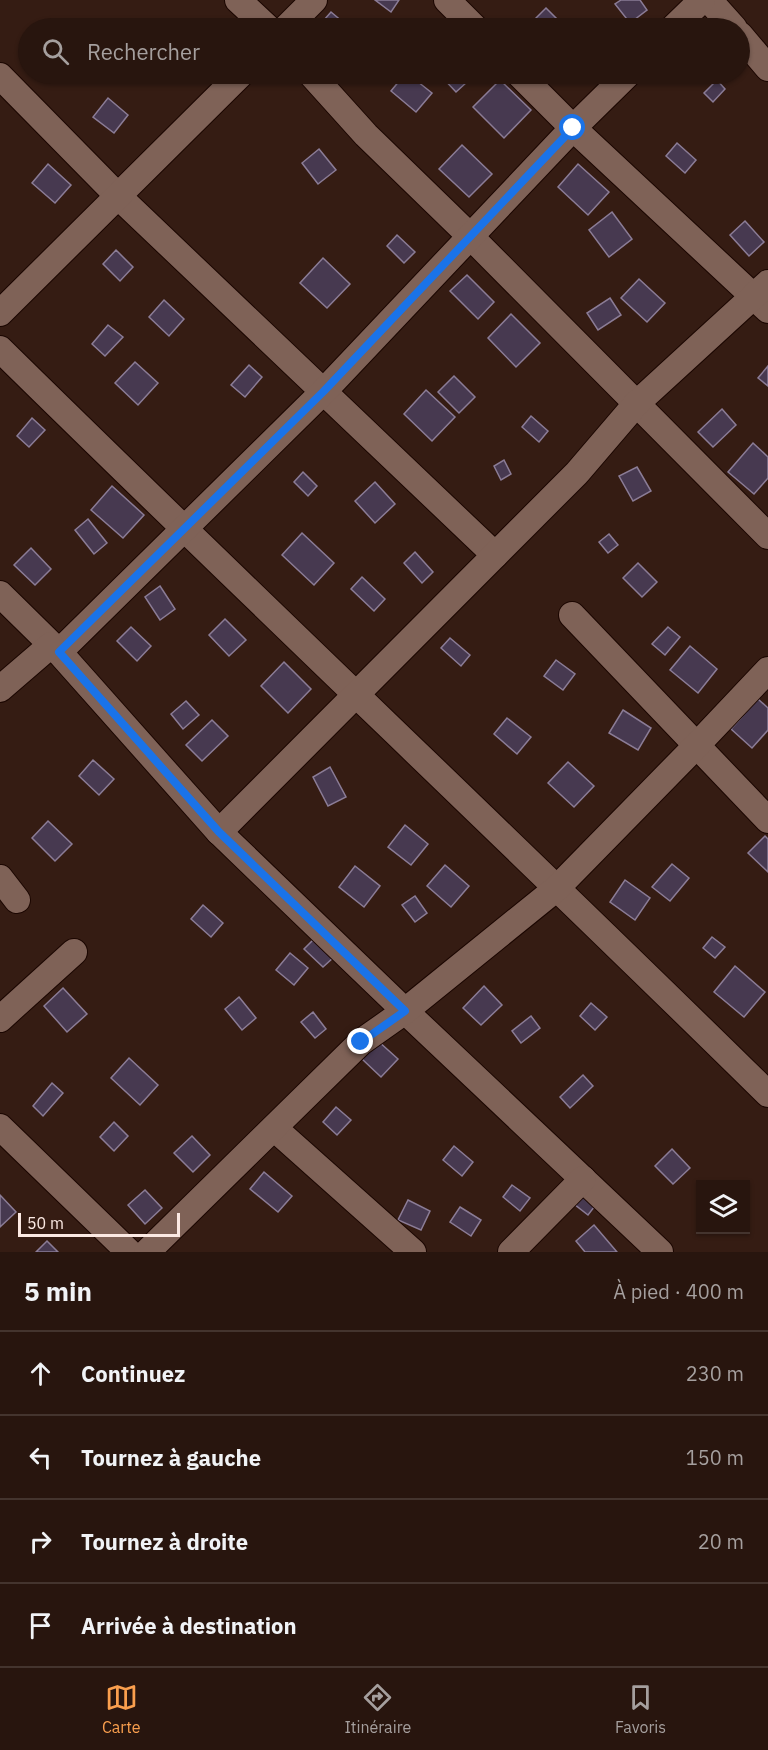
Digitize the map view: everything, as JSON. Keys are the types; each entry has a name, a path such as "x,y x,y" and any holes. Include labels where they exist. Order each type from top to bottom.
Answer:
{"street":[{"path":"238,0 257,18"},
{"path":"296,18 315,0"},
{"path":"447,0 465,18"},
{"path":"683,18 702,0"},
{"path":"709,0 725,18"},
{"path":"750,47 768,68"},
{"path":"0,76 117,196 495,555"},
{"path":"0,313 231,84"},
{"path":"319,84 366,135 470,236 768,536"},
{"path":"219,832 577,473 636,404 764,296 573,128 529,84"},
{"path":"0,689 55,649 183,530 324,391 573,128 618,84"},
{"path":"0,349 183,530 357,694 768,1094"},
{"path":"0,594 55,649 219,832 660,1252"},
{"path":"572,615 768,820"},
{"path":"147,1252 361,1042 405,1011 557,888 697,746 768,670"},
{"path":"0,878 17,900"},
{"path":"0,1020 74,952"},
{"path":"0,1126 129,1252"},
{"path":"274,1128 413,1252"},
{"path":"511,1252 583,1179"}],"building":[{"path":"375,0 399,0 391,12"},
{"path":"621,0 640,0 647,10 637,18 626,18 615,4"},
{"path":"546,8 556,18 536,18"},
{"path":"331,12 338,18 326,18"},
{"path":"397,84 421,84 432,93 416,112 391,91"},
{"path":"449,84 465,84 456,92"},
{"path":"496,84 504,84 531,110 504,138 473,107"},
{"path":"713,84 721,84 725,89 713,102 704,93"},
{"path":"108,98 128,115 114,133 93,117"},
{"path":"677,143 696,160 685,173 666,156"},
{"path":"462,145 492,174 469,197 439,169"},
{"path":"319,149 336,170 318,184 302,163"},
{"path":"48,164 71,185 55,203 32,183"},
{"path":"578,164 609,192 588,215 558,187"},
{"path":"612,212 632,239 609,257 589,230"},
{"path":"745,221 764,242 749,256 730,235"},
{"path":"397,235 415,252 404,263 387,246"},
{"path":"116,250 133,267 120,281 103,264"},
{"path":"323,258 350,284 327,308 300,283"},
{"path":"467,275 494,302 478,319 450,291"},
{"path":"639,279 665,303 647,322 621,298"},
{"path":"610,298 621,315 598,330 587,313"},
{"path":"164,300 184,319 169,336 149,317"},
{"path":"511,314 540,343 516,367 488,338"},
{"path":"108,325 123,337 105,356 92,344"},
{"path":"135,362 158,383 138,405 115,383"},
{"path":"249,365 262,377 245,397 231,385"},
{"path":"768,366 768,386 758,378"},
{"path":"454,376 475,397 459,413 438,392"},
{"path":"426,390 455,417 432,441 404,414"},
{"path":"722,409 736,425 713,447 698,432"},
{"path":"531,416 548,431 539,442 522,427"},
{"path":"32,418 45,430 29,447 17,436"},
{"path":"753,443 768,457 768,478 754,494 728,472"},
{"path":"504,460 511,474 501,480 494,466"},
{"path":"637,467 651,491 633,501 619,476"},
{"path":"303,472 317,486 308,496 294,482"},
{"path":"375,482 395,504 375,523 355,501"},
{"path":"112,486 144,515 123,538 91,510"},
{"path":"88,519 107,543 94,554 75,530"},
{"path":"302,533 334,563 314,585 282,555"},
{"path":"609,534 618,545 608,553 599,542"},
{"path":"31,548 51,569 35,585 14,565"},
{"path":"415,552 433,572 422,583 404,563"},
{"path":"638,563 657,582 642,597 623,578"},
{"path":"362,577 385,599 374,611 351,589"},
{"path":"160,586 175,609 160,620 145,597"},
{"path":"225,619 246,640 229,656 209,635"},
{"path":"131,627 151,646 137,661 117,641"},
{"path":"668,627 680,637 665,655 652,644"},
{"path":"450,638 470,655 461,666 441,648"},
{"path":"690,646 717,669 698,693 670,670"},
{"path":"556,660 575,674 563,690 544,676"},
{"path":"284,662 311,689 288,713 261,686"},
{"path":"758,699 768,708 768,730 752,748 731,729"},
{"path":"186,701 199,715 183,729 171,714"},
{"path":"623,710 651,728 638,750 609,733"},
{"path":"507,718 531,737 517,754 494,734"},
{"path":"212,720 228,736 202,761 186,745"},
{"path":"93,760 114,779 99,795 79,776"},
{"path":"568,762 594,786 574,807 548,783"},
{"path":"330,767 346,797 328,806 313,777"},
{"path":"48,821 72,844 55,861 32,838"},
{"path":"405,825 428,844 411,865 388,847"},
{"path":"765,836 768,839 768,872 748,853"},
{"path":"672,864 689,878 670,901 652,887"},
{"path":"445,865 469,886 451,907 427,886"},
{"path":"355,866 380,886 364,907 339,887"},
{"path":"625,880 650,898 635,920 610,902"},
{"path":"415,896 427,913 415,922 402,905"},
{"path":"203,905 223,923 211,937 191,919"},
{"path":"712,937 725,947 715,958 703,948"},
{"path":"315,938 334,957 323,967 304,949"},
{"path":"290,953 308,968 294,985 276,970"},
{"path":"735,966 765,992 744,1017 714,992"},
{"path":"484,986 502,1005 481,1025 463,1008"},
{"path":"63,988 87,1014 67,1032 44,1006"},
{"path":"239,997 256,1018 242,1030 225,1009"},
{"path":"591,1003 607,1017 595,1030 580,1016"},
{"path":"313,1012 326,1029 315,1038 301,1022"},
{"path":"531,1016 540,1028 521,1043 512,1031"},
{"path":"378,1041 398,1059 381,1077 362,1059"},
{"path":"129,1058 158,1085 140,1105 111,1078"},
{"path":"583,1075 593,1086 570,1108 560,1097"},
{"path":"52,1083 63,1093 43,1116 33,1106"},
{"path":"336,1107 351,1120 337,1135 323,1122"},
{"path":"114,1122 128,1136 114,1151 100,1137"},
{"path":"192,1136 210,1155 193,1172 174,1153"},
{"path":"454,1146 473,1162 462,1176 443,1160"},
{"path":"672,1149 690,1168 673,1184 655,1166"},
{"path":"264,1172 292,1196 278,1212 250,1189"},
{"path":"512,1185 530,1198 520,1211 503,1197"},
{"path":"145,1190 162,1208 145,1224 128,1205"},
{"path":"584,1191 598,1202 588,1215 574,1204"},
{"path":"0,1195 16,1212 0,1227"},
{"path":"408,1200 430,1211 421,1230 398,1220"},
{"path":"460,1207 481,1220 471,1236 450,1222"},
{"path":"594,1225 617,1252 585,1252 576,1241"},
{"path":"47,1241 58,1252 36,1252"}],"route":[{"path":"361,1042 405,1011 219,832 59,652 324,391 573,128"}]}
